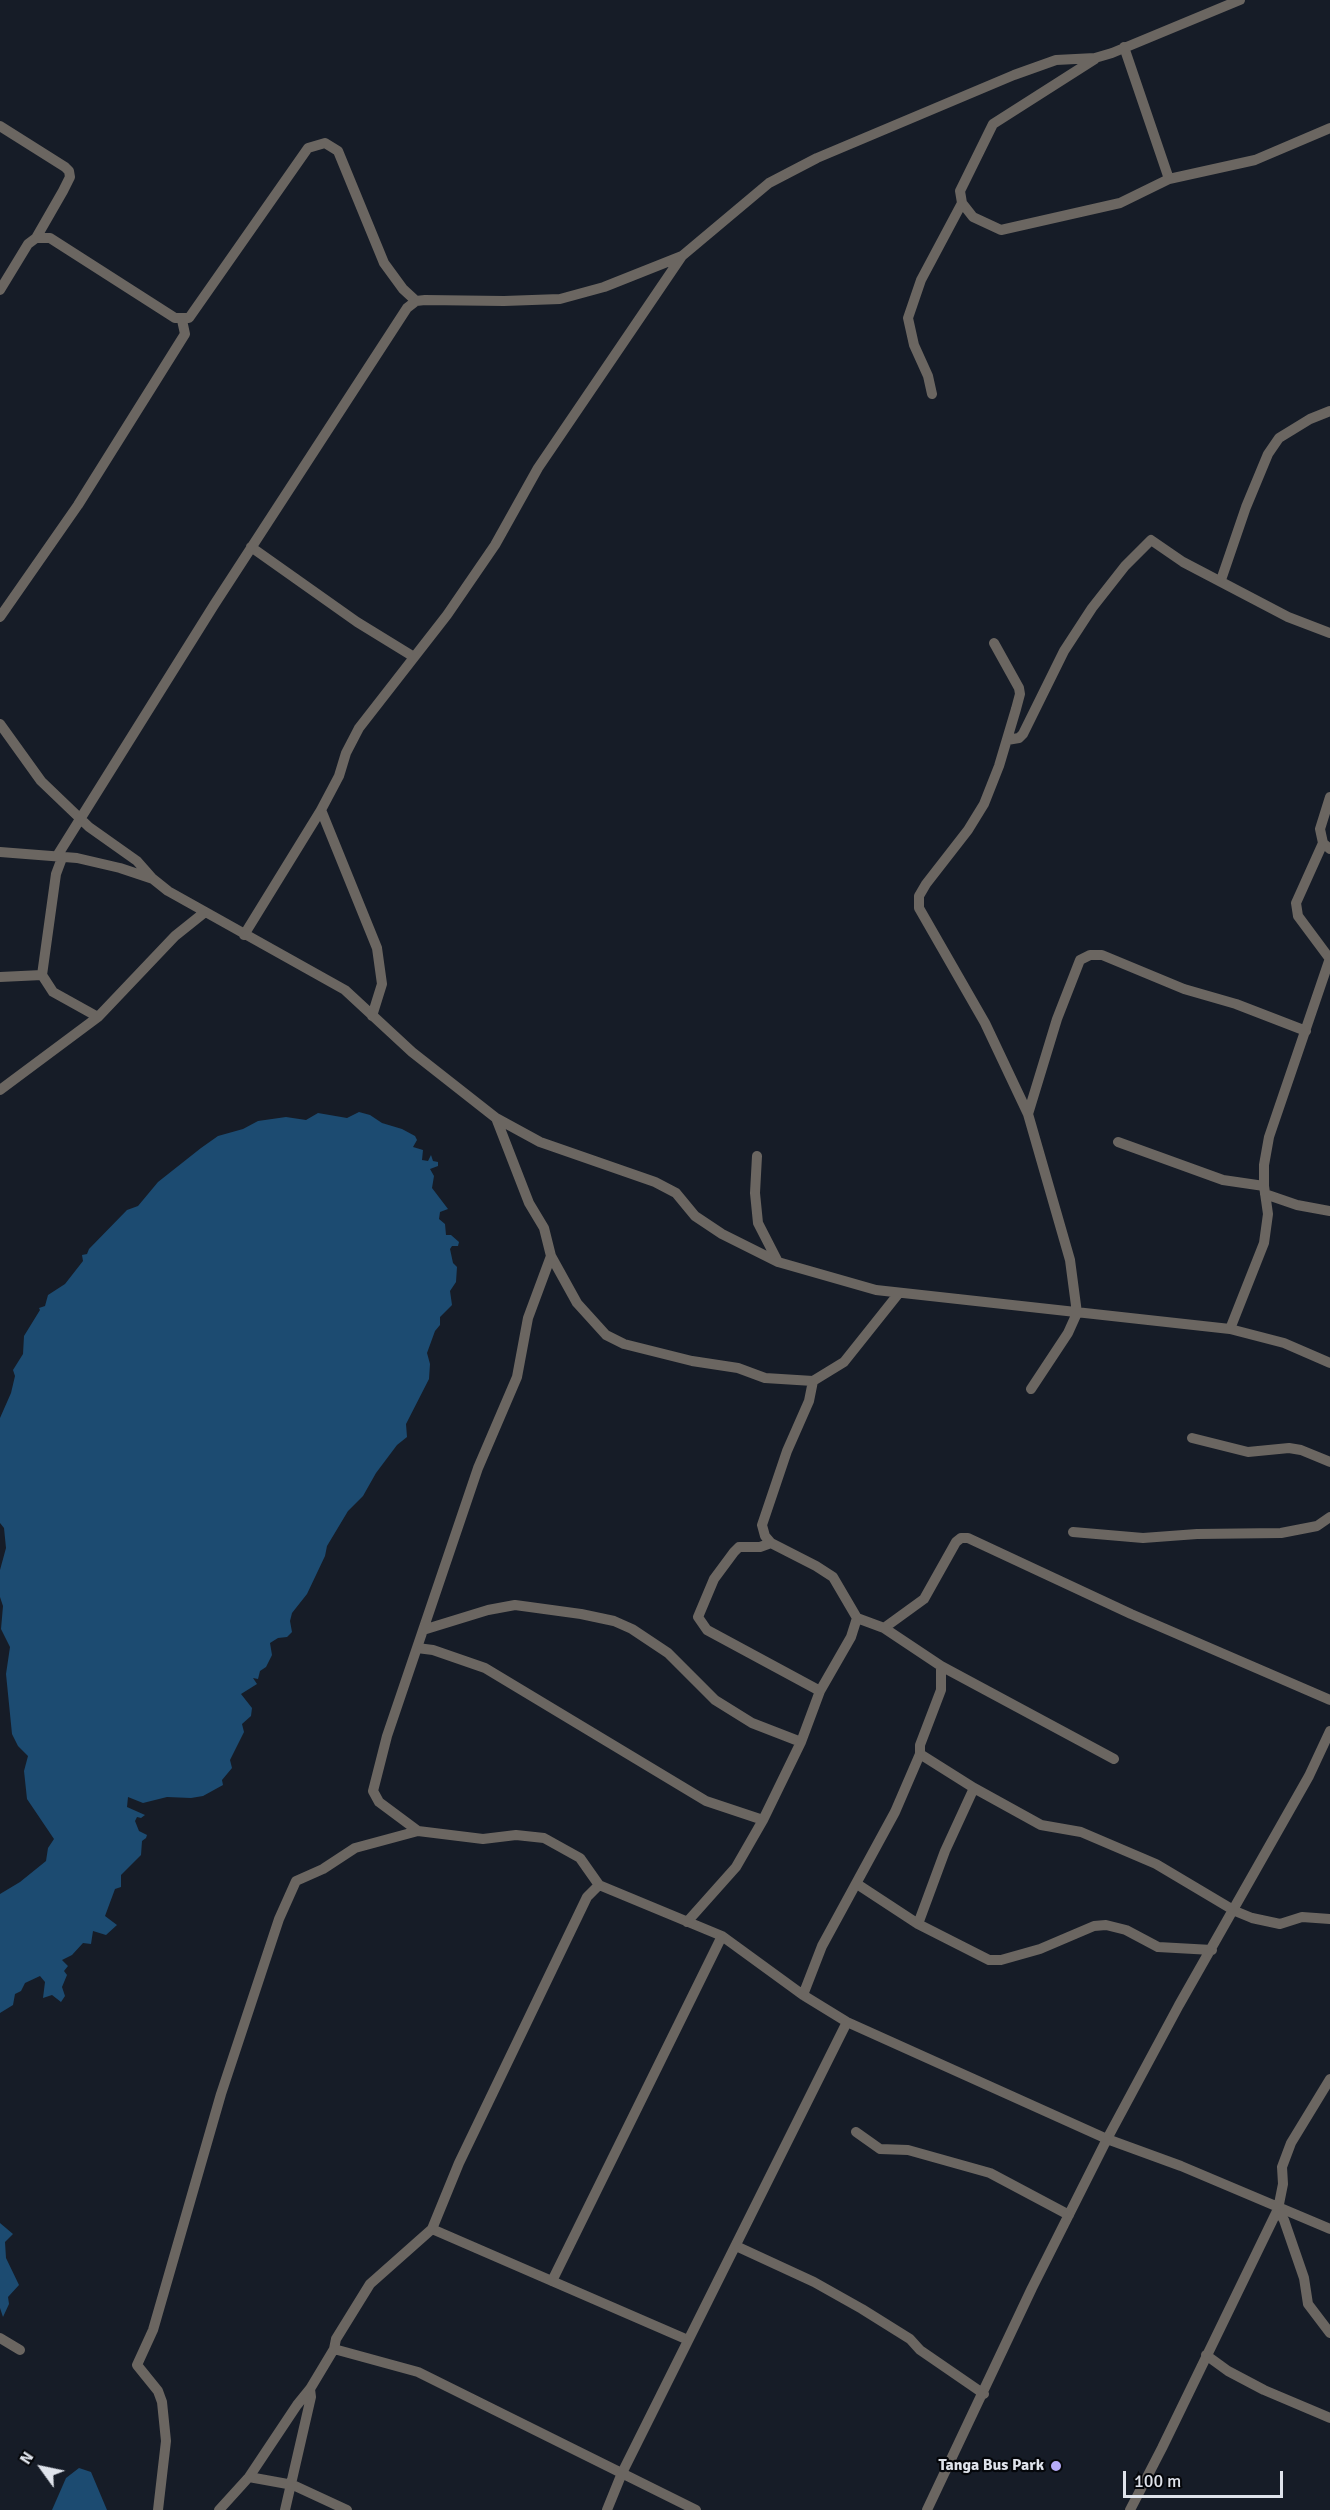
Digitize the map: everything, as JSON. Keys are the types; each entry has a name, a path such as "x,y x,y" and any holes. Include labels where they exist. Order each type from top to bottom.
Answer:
{"street":[{"path":"1240,0 1095,58 993,124 960,190 962,203 974,218 1001,230 1120,203 1169,179 1256,160 1330,128"},
{"path":"1124,47 1169,179"},
{"path":"244,934 321,810 339,776 346,753 359,728 495,545 538,468 682,256 769,183 818,158 1056,60 1095,58"},
{"path":"0,126 65,167 70,177 36,238 28,244 0,290"},
{"path":"36,238 50,238 175,318 182,320 189,318 308,148 325,143 338,152 384,263 403,289 416,301"},
{"path":"932,394 928,376 914,345 908,318 921,280 962,203"},
{"path":"57,856 251,547 407,308 416,301 504,301 560,298 604,287 682,256"},
{"path":"0,617 78,505 185,334 182,320"},
{"path":"1221,580 1246,507 1268,454 1279,438 1310,419 1330,411"},
{"path":"1007,740 1019,738 1023,734 1064,651 1092,608 1147,542 1156,542 1183,562 1288,617 1330,633"},
{"path":"251,547 357,622 414,657"},
{"path":"994,643 1020,694 1007,740 984,804 968,830 922,890 919,896 919,908 985,1023 1028,1114 1070,1260 1077,1313 1068,1334 1031,1389"},
{"path":"0,724 41,781 80,818 137,861 153,879 168,891 345,990 412,1052 496,1118 540,1142 655,1182 676,1193 695,1216 713,1228 778,1262 876,1290 1230,1329 1284,1343 1330,1363"},
{"path":"1230,1329 1264,1243 1268,1214 1264,1190 1264,1165 1269,1137 1330,958 1298,916 1296,903 1326,846 1320,829 1330,798"},
{"path":"321,810 377,948 382,984 372,1016"},
{"path":"0,852 77,858 120,868 153,879"},
{"path":"57,856 62,858 56,874 42,975 53,992 98,1017"},
{"path":"0,1090 98,1017 175,936 205,912"},
{"path":"1028,1114 1057,1019 1076,970 1080,960 1090,955 1102,955 1184,989 1236,1004 1306,1031"},
{"path":"0,977 42,975"},
{"path":"496,1118 530,1203 544,1228 551,1256 576,1303 606,1335 624,1344 692,1361 738,1368 765,1378 813,1382 844,1362 899,1293"},
{"path":"1118,1142 1223,1180 1264,1190 1297,1205 1330,1211"},
{"path":"756,1156 758,1223 778,1262"},
{"path":"418,1831 379,1802 373,1791 387,1736 478,1468 517,1377 528,1318 551,1256"},
{"path":"813,1382 809,1401 787,1451 762,1525 765,1536 771,1543 833,1577 857,1618 884,1628 941,1666 1114,1759"},
{"path":"1192,1438 1248,1452 1289,1448 1302,1450 1330,1462"},
{"path":"1073,1532 1143,1538 1197,1534 1281,1533 1317,1526 1330,1517"},
{"path":"884,1628 924,1599 956,1542 961,1538 968,1538 1131,1614 1330,1700"},
{"path":"771,1543 760,1547 739,1547 734,1552 714,1579 698,1617 707,1630 820,1691"},
{"path":"423,1630 478,1613 514,1605 614,1621 632,1629 668,1653 715,1700 752,1723 801,1742"},
{"path":"687,1922 736,1867 764,1820 801,1742 820,1691 851,1637 857,1618"},
{"path":"417,1648 433,1650 495,1673 706,1801 764,1820"},
{"path":"803,1995 822,1946 895,1812 920,1755 920,1745 941,1690 941,1666"},
{"path":"927,2510 984,2394 1032,2288 1107,2139 1179,2005 1309,1776 1330,1731"},
{"path":"920,1755 1041,1825 1081,1832 1156,1864 1234,1911 1272,1924 1302,1917 1318,1916 1330,1919"},
{"path":"918,1924 945,1851 974,1788"},
{"path":"158,2510 166,2441 162,2402 158,2391 137,2365 153,2330 221,2094 279,1919 296,1881 323,1869 356,1848 418,1831 483,1839 516,1835 544,1838 580,1858 598,1885 722,1936 803,1995 847,2022 1107,2139 1181,2166 1277,2210 1330,2229"},
{"path":"857,1884 918,1924 989,1960 1001,1960 1041,1949 1094,1926 1106,1924 1126,1930 1158,1947 1212,1950"},
{"path":"219,2510 249,2477 310,2389 334,2349 336,2339 370,2284 432,2229 459,2163 587,1897 598,1885"},
{"path":"552,2281 722,1936"},
{"path":"607,2510 622,2473 847,2022"},
{"path":"1130,2510 1277,2210 1282,2184 1282,2167 1287,2154 1330,2079"},
{"path":"856,2132 879,2149 908,2150 990,2173 1018,2186 1068,2215"},
{"path":"1277,2210 1284,2220 1304,2278 1308,2304 1330,2333"},
{"path":"432,2229 688,2340"},
{"path":"736,2246 814,2282 862,2309 910,2339 921,2350 984,2394"},
{"path":"0,2338 20,2350"},
{"path":"334,2349 418,2372 696,2510"},
{"path":"1206,2355 1228,2371 1264,2390 1330,2418"},
{"path":"285,2510 311,2397 310,2389"},
{"path":"249,2477 292,2485 347,2510"}],"water":[{"path":"359,1112 415,1136 417,1140 413,1147 423,1150 422,1160 428,1161 431,1155 433,1161 438,1162 438,1166 430,1169 434,1176 432,1188 448,1209 440,1212 439,1219 445,1224 446,1235 451,1235 459,1242 458,1246 452,1246 450,1249 453,1263 457,1267 456,1282 450,1291 452,1305 440,1317 440,1325 435,1331 427,1353 430,1364 429,1379 406,1424 407,1437 397,1445 376,1473 363,1496 348,1511 327,1546 325,1556 307,1594 292,1613 290,1621 292,1632 287,1637 278,1638 270,1643 272,1655 266,1667 260,1671 258,1679 253,1678 257,1684 241,1694 252,1708 251,1716 242,1724 244,1732 230,1760 232,1768 222,1780 223,1785 203,1796 191,1798 167,1797 143,1803 128,1797 127,1807 145,1815 141,1818 137,1817 135,1821 139,1831 147,1835 142,1841 141,1855 121,1875 121,1887 115,1889 105,1916 117,1925 106,1935 93,1931 91,1944 83,1943 72,1955 62,1960 68,1966 64,1971 67,1975 62,1987 65,1996 61,2002 52,1995 43,1998 45,1982 40,1976 25,1983 21,1991 15,1994 13,2005 0,2013 0,1894 20,1882 46,1861 48,1848 54,1839 27,1799 24,1771 28,1756 18,1746 12,1734 6,1674 10,1647 1,1629 3,1606 0,1597 0,1570 6,1548 4,1528 0,1523 0,1418 11,1393 15,1376 13,1370 23,1354 24,1336 40,1310 39,1308 45,1306 48,1295 65,1284 83,1261 82,1255 87,1254 89,1249 127,1210 138,1206 158,1182 218,1136 243,1129 258,1121 286,1117 306,1120 318,1113 347,1118"},
{"path":"0,2223 13,2234 5,2242 6,2258 19,2285 8,2297 9,2304 3,2317 0,2308"},
{"path":"79,2468 91,2472 107,2510 52,2510 66,2478"}],"place":[{"name":"Tanga Bus Park","path":"1056,2466"}]}
